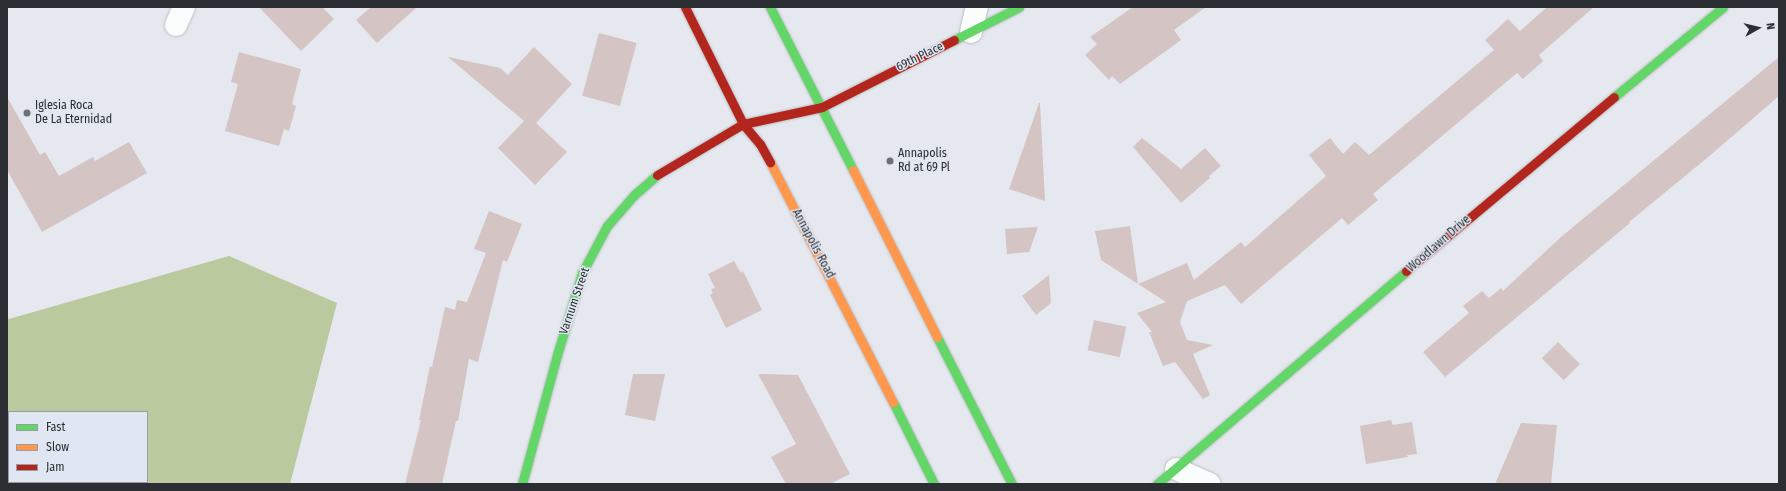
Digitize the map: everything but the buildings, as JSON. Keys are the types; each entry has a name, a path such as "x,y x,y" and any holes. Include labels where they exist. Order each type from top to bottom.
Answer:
{"street":[{"name":"Annapolis Road","path":"685,7 743,124 760,144 804,227 934,484"},
{"path":"770,7 1012,484"},
{"path":"971,32 977,7"},
{"name":"69th Place","path":"822,107 1019,7"},
{"name":"Woodlawn Drive","path":"1156,484 1176,469 1512,181 1723,7"},
{"name":"Varnum Street","path":"522,484 557,355 582,274 607,226 634,195 659,174 743,124 822,107"},
{"path":"1176,469 1210,484"}],"green space":[{"path":"229,256 337,303 290,484 7,484 7,318 9,319"}],"traffic: fast":[{"path":"770,7 853,170"},
{"path":"954,40 1019,7"},
{"path":"1614,97 1723,7"},
{"path":"522,484 557,355 582,273 607,226 634,195 657,175"},
{"path":"1157,484 1406,271"},
{"path":"937,337 1012,484"},
{"path":"893,402 934,484"}],"traffic: slow":[{"path":"770,162 893,402"},
{"path":"853,170 937,337"}],"traffic: jam":[{"path":"685,7 743,124 760,144 770,162"},
{"path":"657,175 743,124 822,107 954,40"},
{"path":"1406,271 1614,97"}],"place":[{"name":"Iglesia Roca De La Eternidad","path":"27,113"},
{"name":"Annapolis Rd at 69 Pl","path":"890,161"}]}
